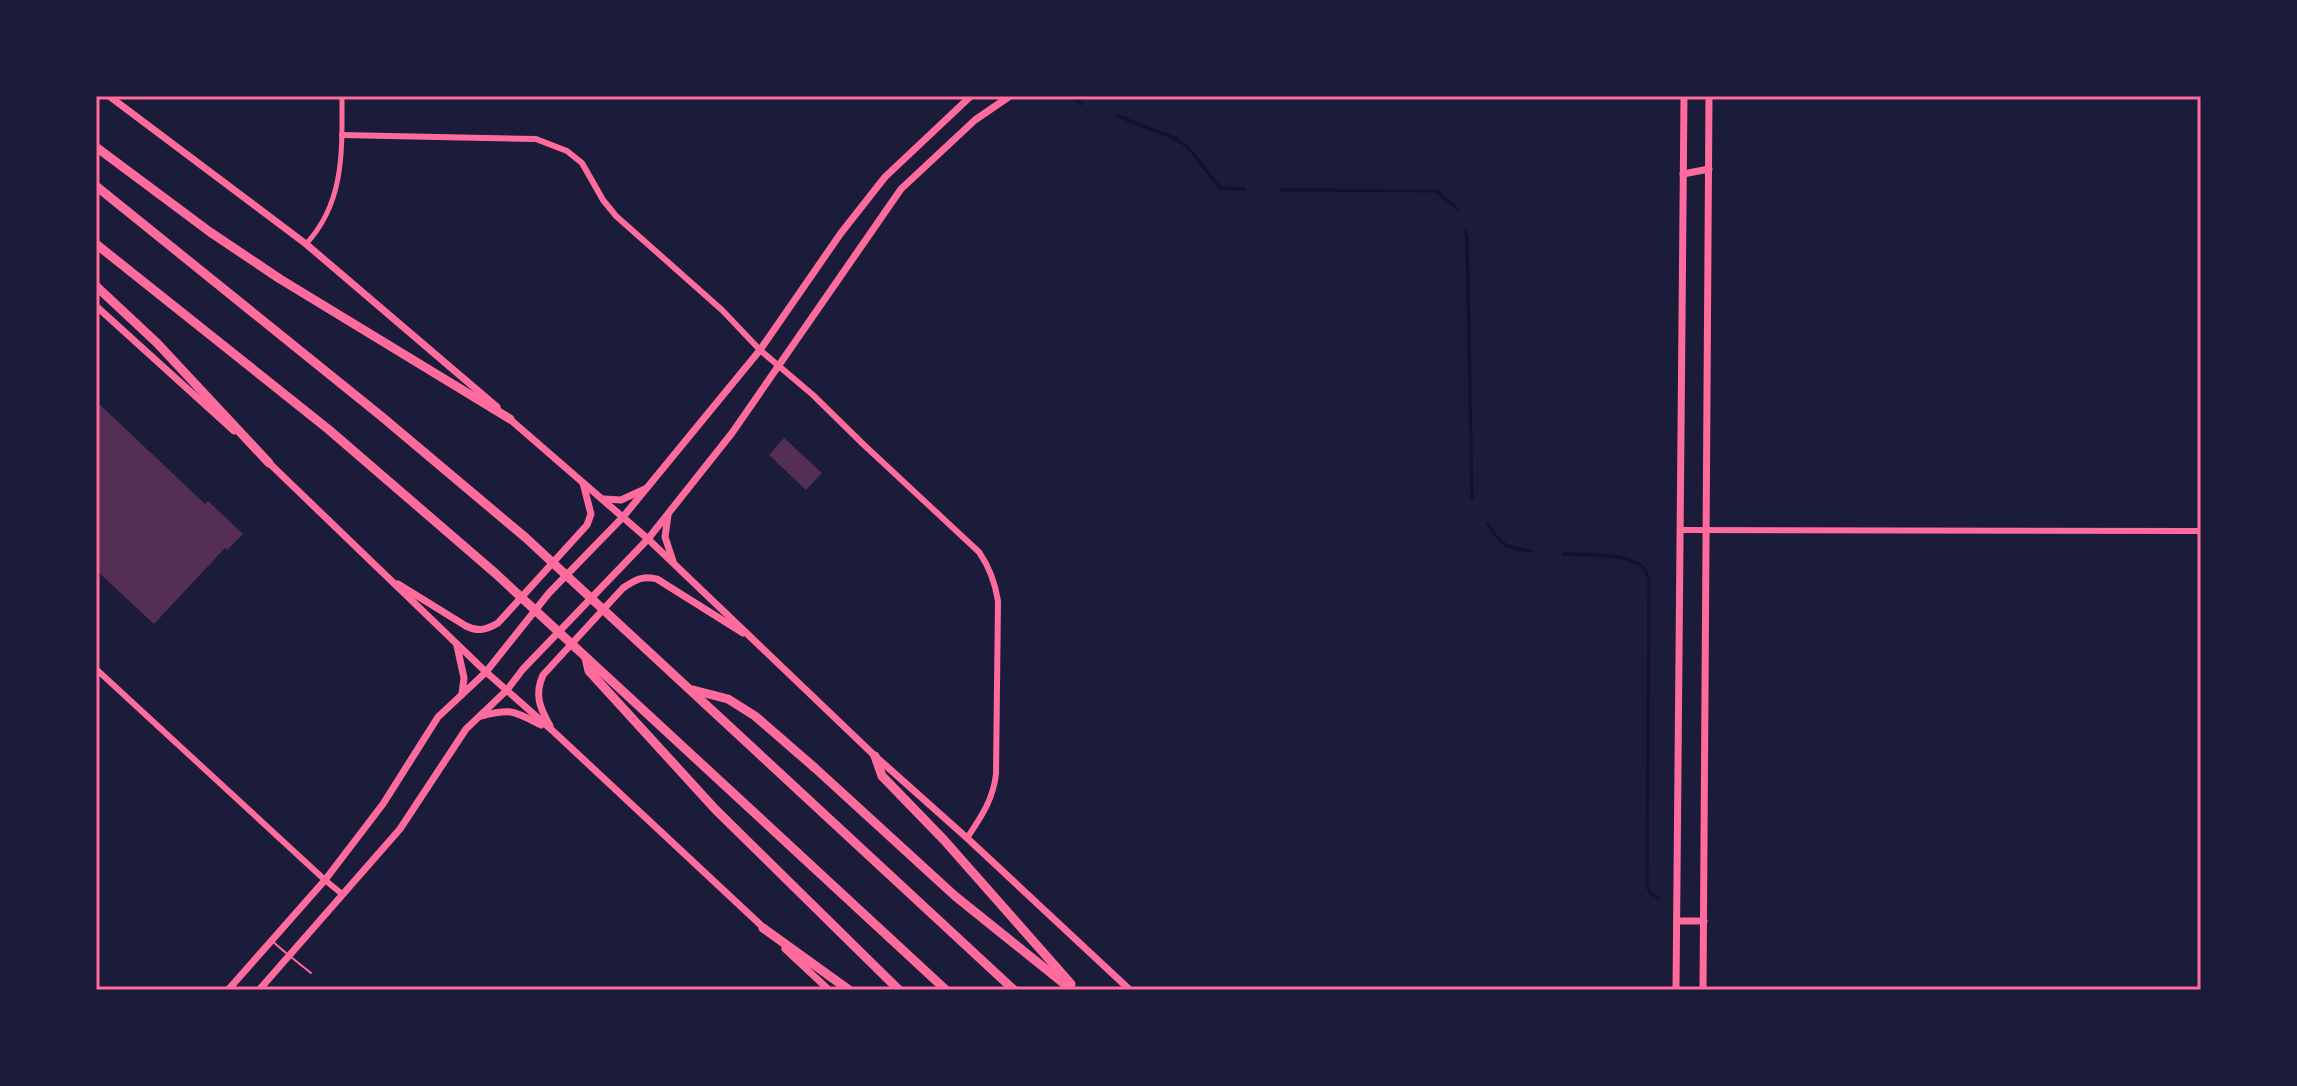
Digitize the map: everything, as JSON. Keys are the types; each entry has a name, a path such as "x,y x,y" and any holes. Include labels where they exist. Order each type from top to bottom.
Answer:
{"highway":[{"path":"96,147 210,232 280,279 510,419"},
{"path":"96,186 381,416 526,538 1014,990"},
{"path":"96,244 328,429 495,573 946,990"},
{"path":"96,286 157,343 269,463"},
{"path":"586,658 589,671 715,809 899,990"},
{"path":"689,690 728,699 755,716 955,896 1074,990"},
{"path":"875,756 882,776 944,840 1074,990"},
{"path":"763,928 849,990"}],"main road":[{"path":"109,96 306,244 623,517 875,756 1130,990"},
{"path":"115,96 148,125"},
{"path":"228,990 325,880 383,804 438,717 486,672 549,593 623,517 760,350 841,233 885,177 971,96"},
{"path":"259,990 400,829 466,729 507,690 523,669 648,539 780,367 901,189 975,120 1010,96"},
{"path":"1676,990 1684,96"},
{"path":"1703,990 1709,96"},
{"path":"1683,174 1709,169"},
{"path":"96,306 269,463 486,672 829,990"},
{"path":"386,576 466,626 476,631 489,628 498,623 587,525 591,514 582,482"},
{"path":"601,498 621,500 647,488"},
{"path":"669,511 665,537 674,564"},
{"path":"554,732 538,698 538,686 543,675 623,588 642,577 657,579 758,643"},
{"path":"456,643 464,678 462,694"},
{"path":"479,716 514,711 554,732"},
{"path":"1677,921 1704,921"}],"street":[{"path":"306,244 320,229 333,200 341,154 342,96"},
{"path":"342,135 536,139 560,147 582,163 616,216 722,310 760,350 813,395 979,552 995,581 998,601 995,789 967,838"},
{"path":"1680,530 2201,531"},
{"path":"96,669 342,894"}],"lane":[{"path":"272,940 311,973"}],"building":[{"path":"96,401 205,504 208,501 243,534 227,550 225,548 154,624 96,570"},
{"path":"784,438 822,473 806,490 769,455"}],"waterway":[{"path":"1072,96 1081,104"},
{"path":"1118,116 1174,138 1188,147 1220,188 1245,189"},
{"path":"1281,190 1437,191 1457,209"},
{"path":"1465,231 1472,498"},
{"path":"1488,524 1505,545 1531,551"},
{"path":"1563,554 1627,559 1643,567 1649,579 1647,885 1650,893 1659,898"}]}
